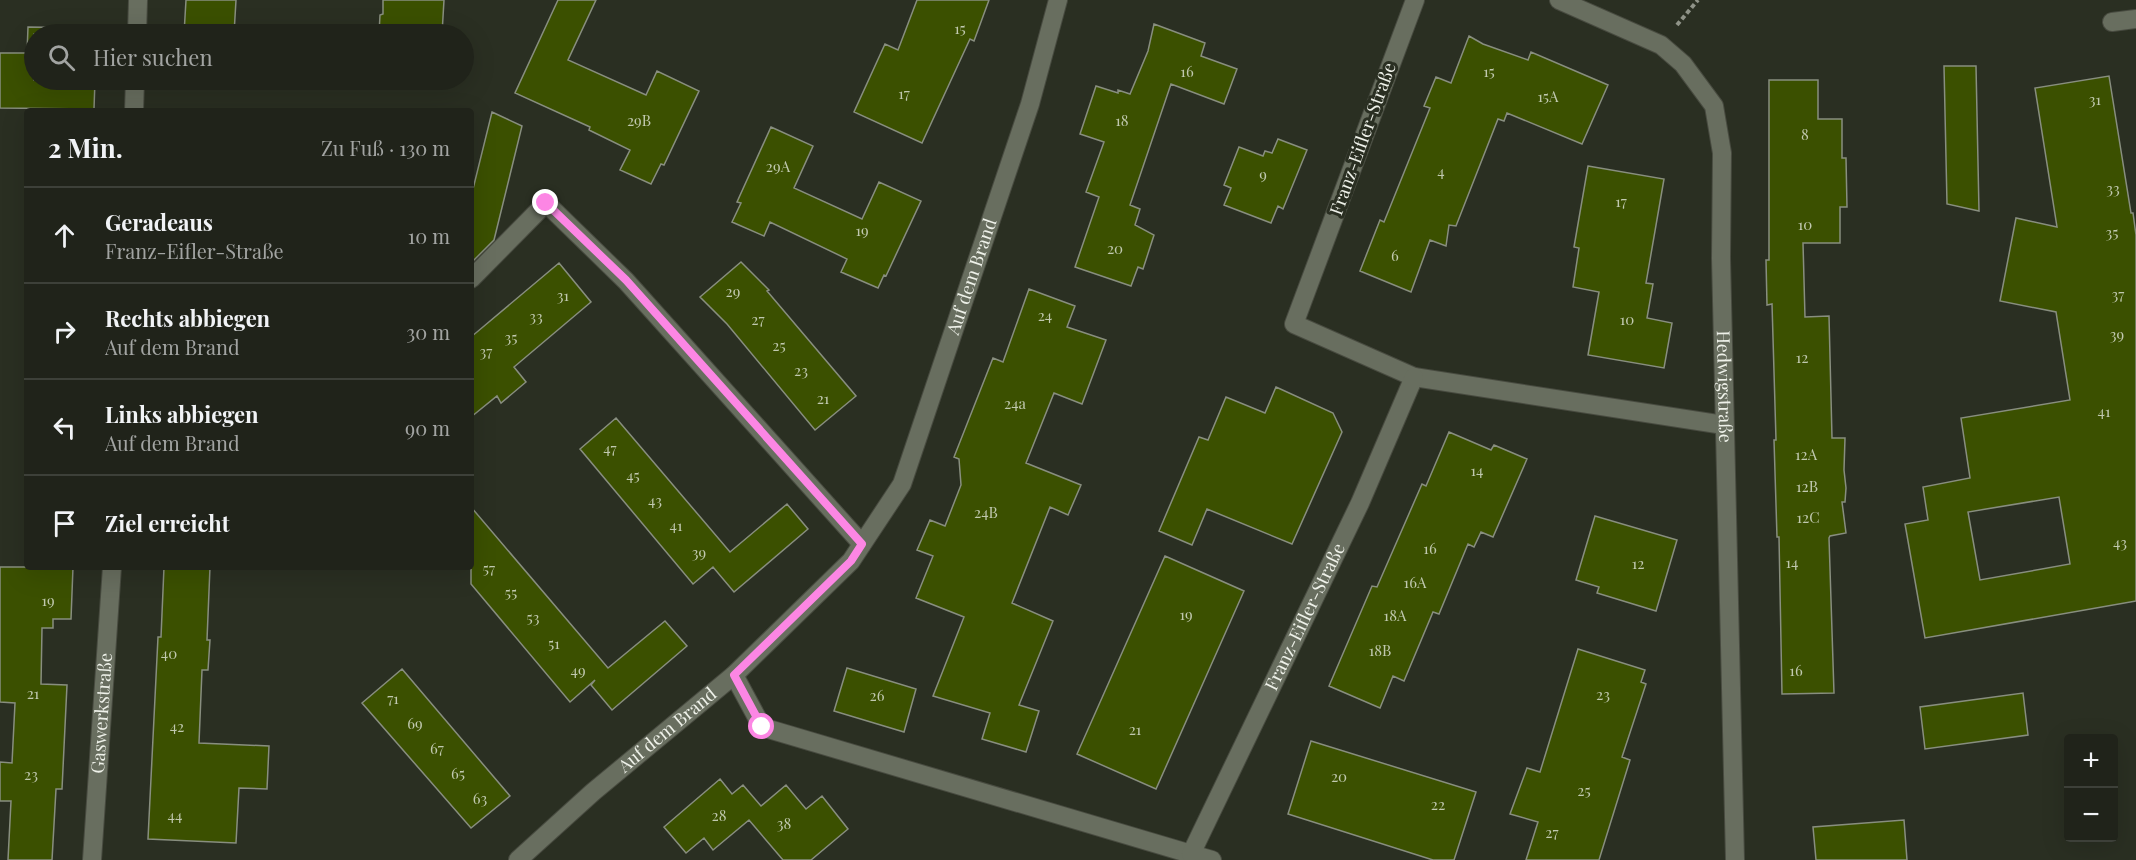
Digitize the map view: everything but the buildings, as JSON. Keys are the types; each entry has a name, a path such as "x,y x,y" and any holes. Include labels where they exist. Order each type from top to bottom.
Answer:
{"street":[{"path":"137,24 138,0"},
{"name":"Auf dem Brand","path":"518,860 594,792 734,675 851,561 902,484 1030,104 1058,0"},
{"name":"Franz-Eifler-Straße","path":"1414,0 1294,324 1414,377 1724,425"},
{"name":"Hedwigstraße","path":"1559,0 1661,45 1683,64 1714,106 1722,153 1724,425 1735,860"},
{"path":"2112,22 2136,19"},
{"path":"134,108 135,90"},
{"path":"474,276 546,203 626,280 862,544"},
{"name":"Franz-Eifler-Straße","path":"1191,854 1360,503 1414,377"},
{"name":"Gaswerkstraße","path":"92,860 112,570"},
{"path":"734,675 762,727 1212,860"}],"route":[{"path":"546,203 626,280 862,544 851,561 734,675 762,727"}]}
